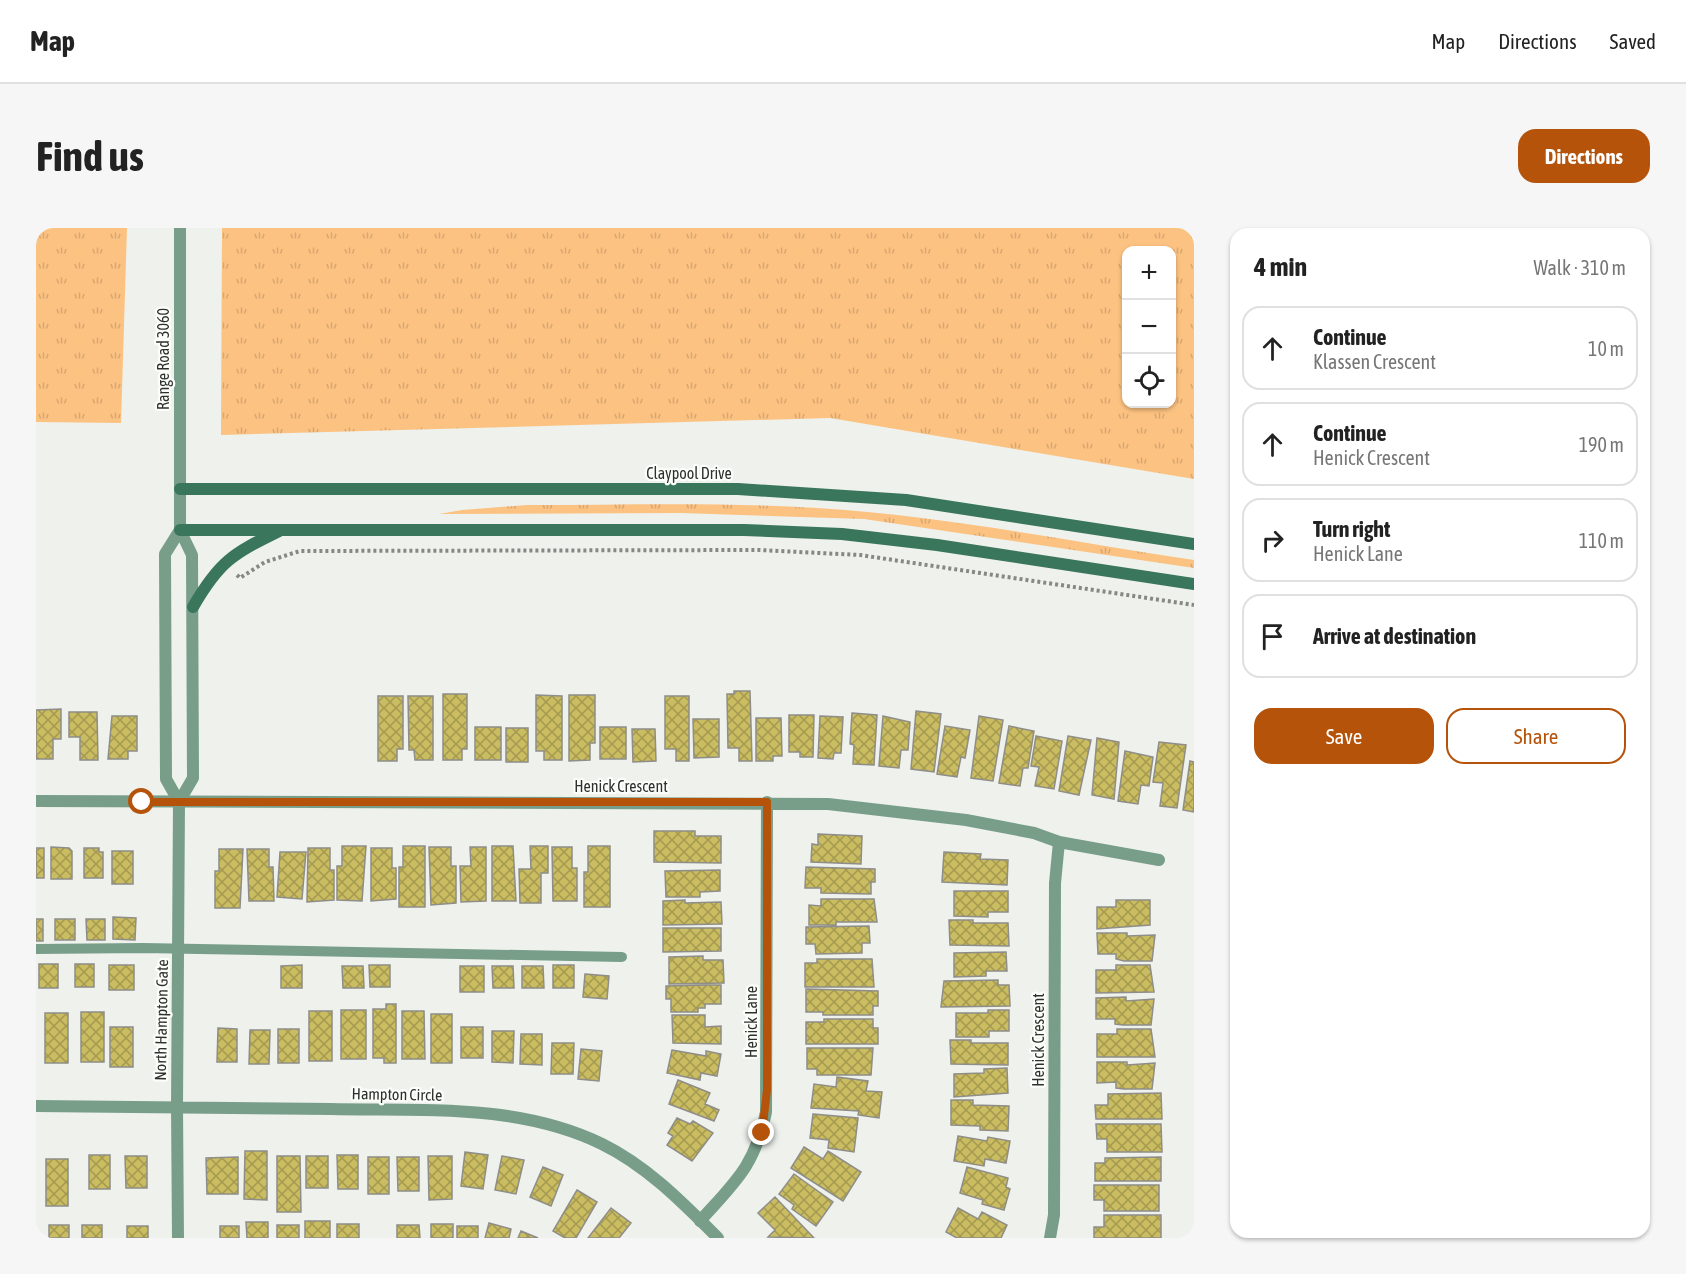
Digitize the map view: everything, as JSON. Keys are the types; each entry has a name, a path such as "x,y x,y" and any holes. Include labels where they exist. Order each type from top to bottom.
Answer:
{"main road":[{"name":"Claypool Drive","path":"180,489 738,489 906,500 1194,544"},
{"path":"180,530 744,530 842,534 937,545 1194,584"},
{"path":"193,607 211,576 223,564 249,546 282,530"}],"street":[{"name":"Range Road 3060","path":"180,228 180,489"},
{"name":"North Hampton Gate","path":"179,802 194,778 192,555 180,530 180,489"},
{"name":"North Hampton Gate","path":"178,1238 179,802 166,778 165,554 180,530"},
{"name":"Henick Crescent","path":"36,801 828,804 966,820 1025,831 1059,842 1159,860"},
{"name":"Henick Lane","path":"700,1221 742,1176 753,1156 766,1112 767,802"},
{"name":"Henick Crescent","path":"1050,1238 1054,1215 1055,895 1059,842"},
{"name":"Hampton Circle","path":"36,1106 459,1112 536,1120 570,1130 629,1159 718,1238"}],"lane":[{"path":"36,949 622,957"}],"path":[{"path":"223,564 240,578 265,562 300,551 770,550 860,555 1194,605"}],"green space":[{"path":"36,228 127,228 121,423 36,422"},
{"path":"222,228 1194,228 1194,479 830,418 221,435"},
{"path":"527,505 745,505 865,512 959,523 1194,560 1194,568 864,519 681,513 439,514"}],"building":[{"path":"734,691 750,691 752,761 739,761 739,748 728,748 727,694 734,694"},
{"path":"443,694 467,694 467,749 462,749 462,760 443,760"},
{"path":"536,695 562,696 562,760 544,760 544,751 536,751"},
{"path":"569,695 595,695 595,743 590,743 590,760 569,761"},
{"path":"378,696 403,696 403,749 397,749 397,761 378,761"},
{"path":"408,696 433,696 433,760 415,760 414,750 409,750"},
{"path":"665,696 689,696 689,761 676,761 676,749 665,749"},
{"path":"61,709 61,739 53,739 53,759 36,759 36,710"},
{"path":"916,711 941,714 934,772 911,769"},
{"path":"69,712 97,712 98,760 80,760 80,737 69,737"},
{"path":"852,713 877,715 874,765 853,764 854,745 850,744"},
{"path":"789,715 814,715 813,757 800,757 800,752 789,752"},
{"path":"112,716 137,716 137,751 128,751 128,759 108,759"},
{"path":"820,716 843,717 841,753 834,753 833,759 818,758"},
{"path":"883,716 910,722 908,750 901,750 899,768 879,766"},
{"path":"979,716 1003,720 993,781 971,778"},
{"path":"756,718 781,718 782,756 773,756 773,761 756,761"},
{"path":"693,719 719,719 719,757 694,758"},
{"path":"945,726 970,730 965,758 961,757 957,777 937,774"},
{"path":"1009,726 1034,731 1028,768 1023,768 1020,786 999,783"},
{"path":"475,727 501,727 501,760 475,760"},
{"path":"600,727 626,727 626,759 600,759"},
{"path":"506,728 528,728 528,762 506,762"},
{"path":"632,729 655,729 656,761 633,762"},
{"path":"1036,736 1062,741 1054,789 1035,786 1039,767 1031,766"},
{"path":"1068,736 1091,740 1079,795 1059,791"},
{"path":"1097,738 1119,742 1114,799 1092,795"},
{"path":"1159,742 1186,745 1177,808 1160,806 1163,783 1153,782"},
{"path":"1125,751 1153,757 1149,786 1141,785 1138,804 1118,801"},
{"path":"1190,761 1194,762 1194,812 1183,810"},
{"path":"654,831 695,831 695,836 721,836 721,863 654,862"},
{"path":"818,834 862,836 861,864 811,862 812,844 818,845"},
{"path":"342,846 366,846 362,901 337,900 337,866 342,866"},
{"path":"403,846 425,846 425,907 399,907 399,867 403,867"},
{"path":"492,846 513,846 516,901 492,901"},
{"path":"530,846 548,846 548,873 541,873 541,903 520,903 519,869 531,869"},
{"path":"588,846 610,846 610,907 584,907 584,872 588,872"},
{"path":"51,847 69,848 72,851 72,879 51,879"},
{"path":"429,847 451,847 451,866 456,866 456,903 431,905"},
{"path":"470,847 486,847 486,901 461,902 460,866 471,866"},
{"path":"552,847 572,847 572,868 577,868 577,901 553,901"},
{"path":"36,848 44,848 44,878 36,878"},
{"path":"84,848 99,848 99,852 103,852 103,878 84,878"},
{"path":"308,848 330,848 330,870 334,870 334,900 307,902"},
{"path":"371,848 392,848 392,868 396,868 396,899 371,901"},
{"path":"219,849 243,849 240,908 215,908 215,871 219,871"},
{"path":"247,849 269,849 269,867 273,867 274,901 249,901"},
{"path":"112,851 133,851 133,884 112,884"},
{"path":"280,852 306,852 302,899 277,897"},
{"path":"944,852 981,854 980,859 1008,860 1007,885 942,882"},
{"path":"806,867 875,869 875,882 871,882 871,894 821,893 821,888 805,888"},
{"path":"720,870 720,891 700,892 700,897 666,897 665,871"},
{"path":"954,891 1008,891 1008,912 988,912 988,917 954,916"},
{"path":"821,899 874,899 877,922 836,922 836,925 809,925 809,905 821,906"},
{"path":"685,900 685,903 721,902 722,924 663,925 663,901"},
{"path":"1116,900 1150,900 1150,925 1097,929 1097,907 1116,907"},
{"path":"113,917 136,918 135,940 113,939"},
{"path":"36,919 43,919 43,941 36,941"},
{"path":"55,919 75,919 75,940 55,940"},
{"path":"86,919 105,919 105,940 87,940"},
{"path":"949,920 1008,923 1009,946 950,945"},
{"path":"869,926 870,943 862,943 862,953 816,954 815,944 806,944 806,927"},
{"path":"663,928 721,928 721,951 663,952"},
{"path":"1097,933 1127,933 1127,936 1155,935 1152,961 1124,961 1116,959 1116,954 1098,954"},
{"path":"1006,952 1007,971 986,971 986,976 954,977 954,953"},
{"path":"703,956 703,960 723,960 724,983 669,984 669,957"},
{"path":"817,959 872,959 874,987 805,987 805,963 817,963"},
{"path":"39,964 58,964 58,988 39,988"},
{"path":"75,964 94,964 94,987 75,987"},
{"path":"109,965 134,965 134,990 109,990"},
{"path":"302,965 302,988 281,988 281,966"},
{"path":"369,965 390,965 390,987 370,987"},
{"path":"553,965 574,965 574,988 553,988"},
{"path":"1116,965 1150,965 1154,992 1096,993 1096,970 1116,970"},
{"path":"342,966 363,966 364,988 343,988"},
{"path":"460,966 484,966 484,992 460,992"},
{"path":"492,966 513,966 514,988 493,988"},
{"path":"522,966 543,966 544,988 522,988"},
{"path":"585,974 609,976 607,999 583,997"},
{"path":"998,980 998,985 1009,985 1010,1006 941,1007 944,981"},
{"path":"721,985 721,1004 705,1004 705,1008 698,1008 698,1012 671,1012 671,999 666,999 666,986"},
{"path":"806,989 878,991 878,1006 873,1006 873,1015 823,1015 823,1012 806,1012"},
{"path":"1126,997 1126,1001 1154,999 1151,1025 1123,1025 1115,1024 1115,1019 1096,1019 1096,998"},
{"path":"386,1004 396,1004 396,1063 384,1063 384,1058 373,1058 373,1009 386,1009"},
{"path":"341,1010 366,1010 366,1059 341,1059"},
{"path":"988,1010 1009,1010 1009,1031 989,1031 989,1037 956,1037 956,1013 988,1013"},
{"path":"309,1011 332,1011 332,1061 309,1061"},
{"path":"402,1011 424,1011 425,1059 402,1059"},
{"path":"81,1012 104,1012 104,1062 81,1062"},
{"path":"45,1013 68,1013 68,1063 45,1063"},
{"path":"431,1014 452,1014 452,1063 431,1063"},
{"path":"672,1015 705,1015 705,1027 721,1026 721,1044 673,1043"},
{"path":"824,1019 873,1019 873,1028 878,1028 878,1044 806,1044 806,1022 824,1022"},
{"path":"110,1027 133,1027 133,1067 110,1067"},
{"path":"461,1027 483,1027 483,1058 461,1058"},
{"path":"218,1028 237,1029 237,1062 217,1062"},
{"path":"278,1029 299,1029 299,1063 278,1063"},
{"path":"1117,1029 1151,1029 1155,1057 1097,1057 1097,1034 1117,1034"},
{"path":"250,1030 270,1030 269,1064 249,1064"},
{"path":"492,1031 514,1031 513,1063 492,1062"},
{"path":"521,1034 542,1034 542,1065 520,1064"},
{"path":"950,1040 971,1040 971,1043 1008,1043 1008,1065 951,1064"},
{"path":"552,1043 574,1043 573,1074 551,1074"},
{"path":"807,1048 873,1048 871,1075 817,1075 817,1069 807,1069"},
{"path":"581,1049 602,1051 599,1081 578,1079"},
{"path":"672,1050 706,1056 706,1051 721,1054 717,1076 701,1073 700,1080 667,1073"},
{"path":"1097,1062 1127,1062 1127,1065 1155,1063 1152,1089 1116,1088 1116,1082 1097,1083"},
{"path":"1007,1068 1008,1093 954,1097 954,1074 984,1073 984,1069"},
{"path":"837,1077 868,1081 866,1091 882,1092 879,1118 858,1115 859,1111 811,1108 814,1084 836,1087"},
{"path":"678,1080 710,1093 705,1104 719,1110 714,1121 669,1104"},
{"path":"1161,1093 1162,1119 1096,1119 1095,1105 1108,1105 1108,1094"},
{"path":"951,1100 973,1100 973,1105 1009,1106 1008,1131 980,1130 980,1126 951,1125"},
{"path":"813,1114 858,1118 854,1152 828,1148 829,1140 810,1138"},
{"path":"677,1118 690,1124 693,1121 713,1133 692,1161 667,1145 673,1136 668,1133"},
{"path":"1096,1124 1161,1124 1162,1152 1107,1152 1107,1139 1097,1139"},
{"path":"958,1136 987,1141 988,1137 1010,1141 1006,1163 985,1159 984,1166 954,1161"},
{"path":"804,1147 823,1159 828,1151 861,1172 843,1201 791,1168"},
{"path":"245,1151 267,1151 267,1200 244,1199"},
{"path":"465,1152 488,1155 483,1189 461,1186"},
{"path":"89,1155 110,1155 110,1189 89,1189"},
{"path":"337,1155 358,1155 358,1189 338,1189"},
{"path":"125,1156 147,1156 147,1188 126,1188"},
{"path":"277,1156 300,1156 301,1212 277,1212"},
{"path":"306,1156 328,1156 328,1188 306,1188"},
{"path":"428,1156 452,1156 452,1199 429,1200"},
{"path":"502,1156 524,1160 516,1194 495,1190"},
{"path":"238,1157 238,1194 207,1194 206,1158"},
{"path":"368,1157 389,1157 389,1194 368,1194"},
{"path":"397,1157 419,1157 419,1191 398,1191"},
{"path":"1161,1157 1161,1181 1095,1181 1095,1163 1105,1163 1105,1158"},
{"path":"46,1159 68,1159 68,1206 46,1206"},
{"path":"543,1167 563,1175 551,1206 530,1197"},
{"path":"967,1167 1008,1178 1006,1187 1010,1189 1004,1210 982,1204 983,1200 960,1193"},
{"path":"794,1174 833,1202 816,1226 792,1209 794,1205 779,1194"},
{"path":"1094,1185 1159,1185 1159,1211 1104,1211 1104,1200 1094,1200"},
{"path":"577,1190 597,1202 576,1238 565,1238 553,1231"},
{"path":"775,1197 814,1238 768,1237 775,1230 758,1213"},
{"path":"611,1208 631,1223 619,1238 588,1238"},
{"path":"958,1208 978,1219 982,1212 1007,1225 1001,1238 957,1238 946,1232"},
{"path":"1104,1215 1161,1215 1161,1238 1094,1238 1094,1227 1104,1227"},
{"path":"305,1221 330,1221 330,1238 305,1238"},
{"path":"246,1222 268,1222 268,1238 247,1238"},
{"path":"489,1223 511,1229 509,1238 485,1238"},
{"path":"337,1224 359,1224 359,1238 337,1238"},
{"path":"431,1224 453,1224 453,1238 431,1238"},
{"path":"49,1225 69,1225 69,1238 49,1238"},
{"path":"82,1225 102,1225 102,1238 82,1238"},
{"path":"277,1225 299,1225 299,1238 277,1238"},
{"path":"397,1225 419,1225 420,1238 397,1238"},
{"path":"127,1226 148,1226 148,1238 127,1238"},
{"path":"220,1226 239,1226 239,1238 220,1238"},
{"path":"457,1226 478,1226 478,1238 457,1238"},
{"path":"521,1231 538,1238 518,1238"}],"route":[{"path":"142,802 767,802 767,1090 762,1133"}]}
